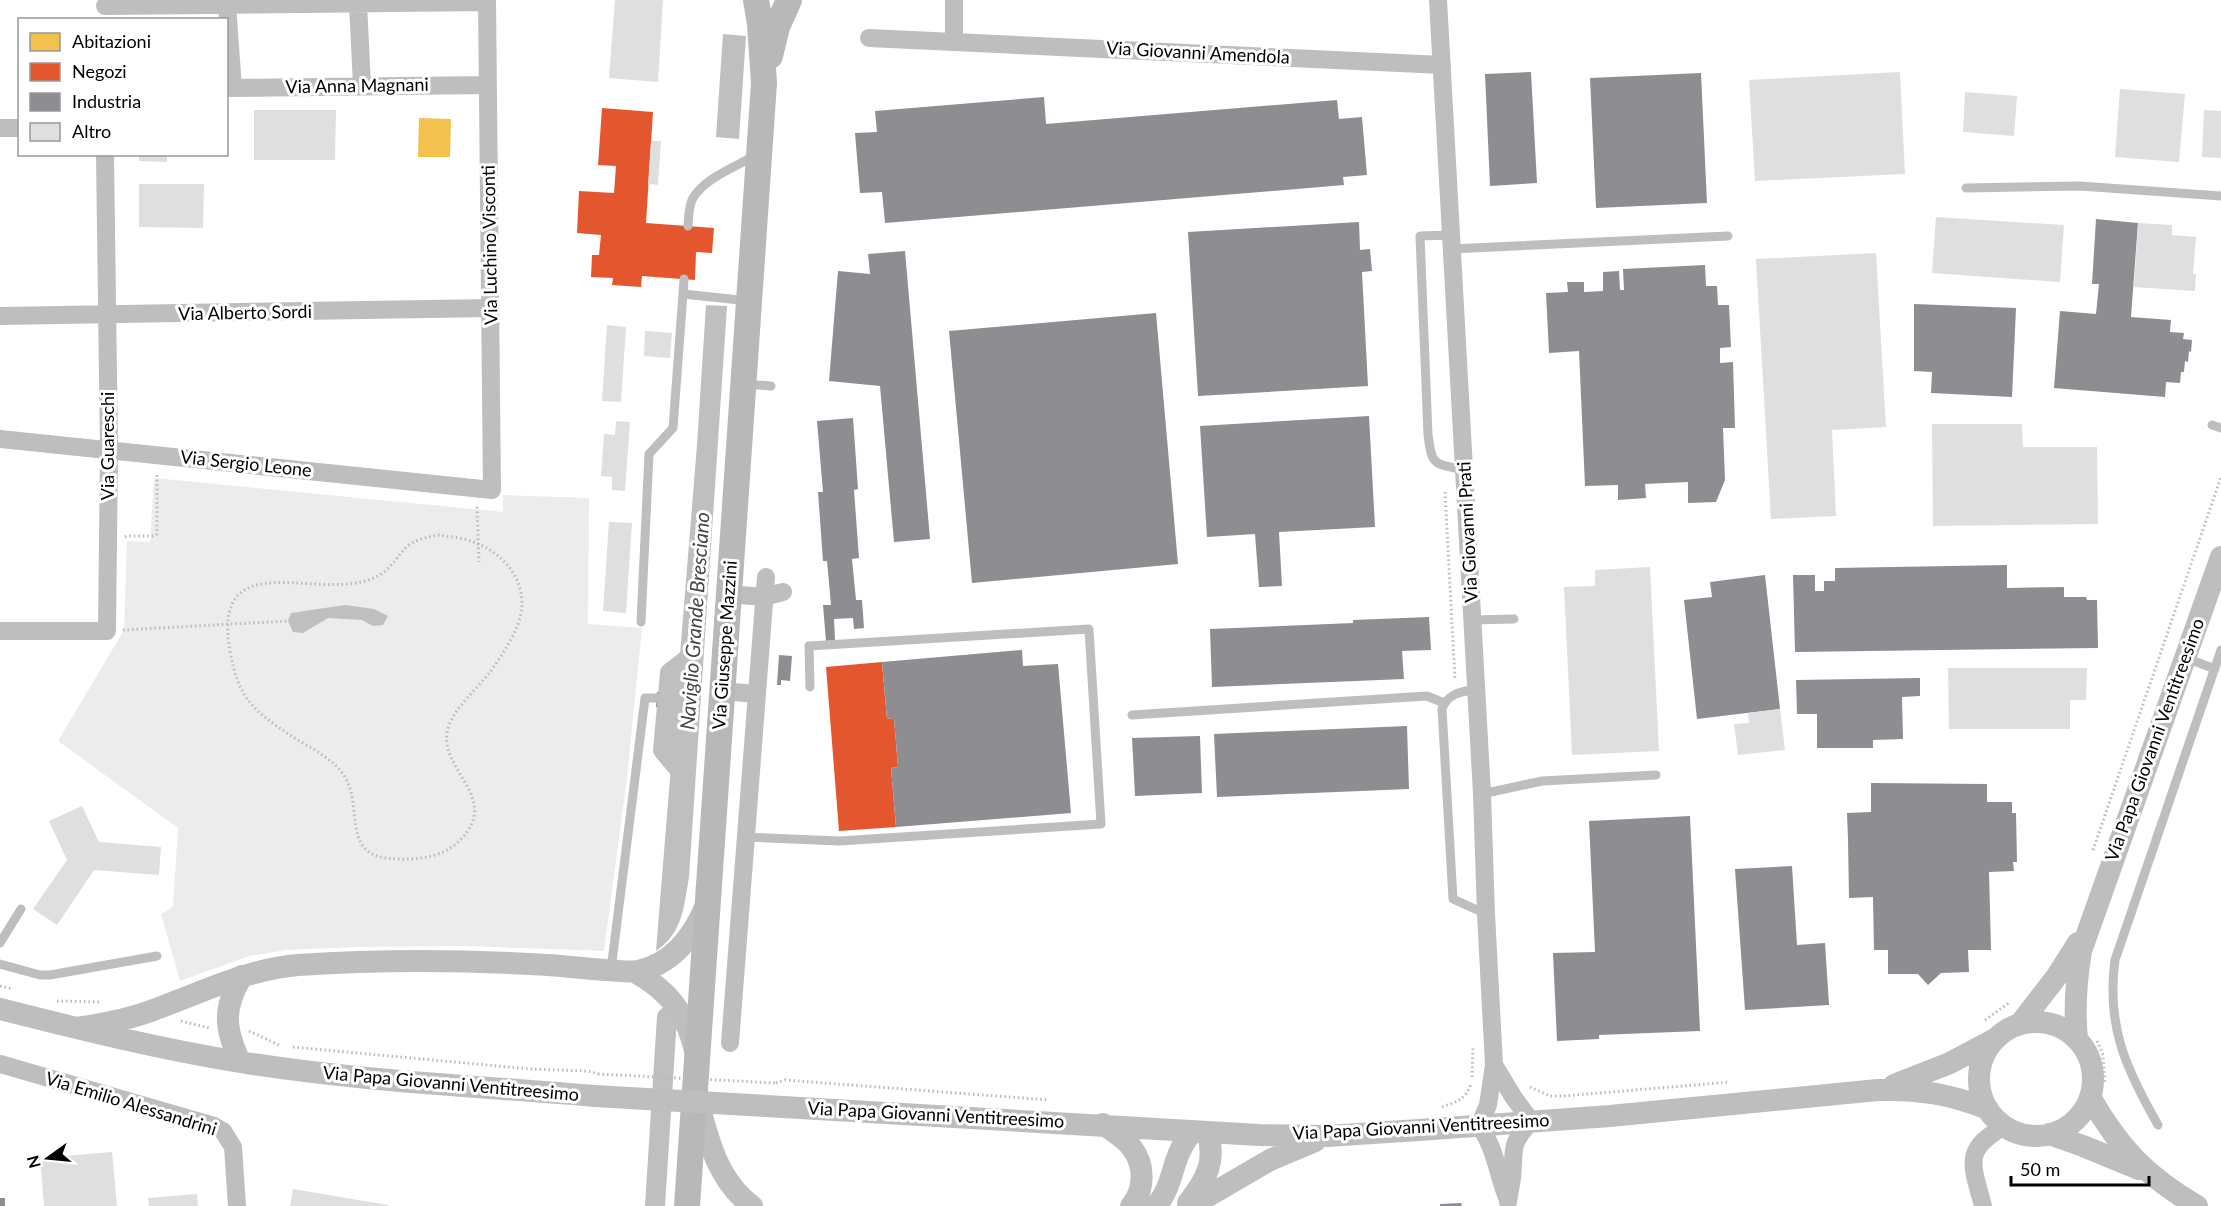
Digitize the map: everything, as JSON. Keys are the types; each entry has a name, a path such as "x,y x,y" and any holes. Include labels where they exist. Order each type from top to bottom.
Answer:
{"main road":[{"name":"Via Giuseppe Mazzini","path":"687,1206 764,83 756,0"},
{"name":"Via Giuseppe Mazzini","path":"764,83 777,27 789,0"}],"street":[{"path":"954,0 954,42"},
{"name":"Via Giovanni Prati","path":"1438,0 1473,620 1482,794 1485,914 1494,1065 1488,1105 1479,1125"},
{"path":"105,9 487,1"},
{"name":"Via Luchino Visconti","path":"484,489 491,308 487,1"},
{"path":"358,3 362,86"},
{"path":"227,5 227,18"},
{"path":"228,33 230,88"},
{"name":"Via Giovanni Amendola","path":"869,38 1442,64"},
{"name":"Via Anna Magnani","path":"230,88 487,85"},
{"path":"0,128 18,128"},
{"name":"Via Guareschi","path":"105,156 109,450 106,631"},
{"name":"Via Alberto Sordi","path":"0,316 491,308"},
{"name":"Via Sergio Leone","path":"0,440 484,489"},
{"name":"Via Papa Giovanni Ventitreesimo","path":"2077,1039 2074,1010 2081,951 2221,557"},
{"path":"730,1043 766,578"},
{"path":"729,594 764,597 783,592"},
{"path":"0,631 106,631"},
{"path":"722,691 757,694"},
{"path":"77,1029 113,1022 158,1009 242,976 296,965 398,962 530,964 635,972 655,966 673,956 698,924 707,903"},
{"name":"Via Papa Giovanni Ventitreesimo","path":"2020,1024 2057,976 2090,923"},
{"path":"635,972 654,983 670,998 687,1025 697,1058"},
{"path":"240,1062 229,1030 227,1012 230,999 242,976"},
{"name":"Via Papa Giovanni Ventitreesimo","path":"0,1009 77,1029 240,1062 305,1071 595,1096 1102,1124 1200,1132 1328,1136 1610,1116 1878,1089 1934,1092 1988,1109"},
{"path":"2050,1023 2064,1029 2077,1039 2086,1052 2091,1066 2093,1082 2090,1098 2083,1110 2074,1121 2049,1134 2034,1136 2019,1133 2005,1126 1988,1109 1982,1095 1980,1072 1989,1031 2007,1030 2020,1024 2050,1023"},
{"name":"Via Papa Giovanni Ventitreesimo","path":"1878,1089 1942,1066 1989,1031"},
{"name":"Via Emilio Alessandrini","path":"0,1064 214,1126 223,1131 233,1147 237,1206"},
{"name":"Via Giovanni Prati","path":"1494,1065 1531,1121"},
{"path":"694,1087 706,1132 722,1172 733,1188 752,1206"},
{"path":"2090,1098 2131,1157 2149,1173 2196,1206"},
{"path":"1508,1203 1512,1178 1512,1154 1517,1137 1531,1121"},
{"path":"1102,1124 1123,1139 1138,1157 1142,1180 1140,1192 1131,1206"},
{"path":"1479,1125 1489,1139 1495,1156 1499,1180 1508,1203"},
{"path":"1983,1206 1972,1161 1977,1147 1987,1136 2005,1126"},
{"path":"1156,1206 1166,1192 1179,1150 1200,1132 1212,1151 1209,1171 1185,1206"},
{"path":"2049,1134 2149,1173"},
{"path":"1191,1206 1270,1160 1328,1136"}],"lane":[{"path":"688,226 689,207 699,191 708,183 759,153"},
{"path":"1966,188 2080,186 2221,196"},
{"path":"1464,470 1439,464 1432,459 1430,454 1420,236 1451,242 1728,236"},
{"path":"641,622 649,454 673,428 684,279"},
{"path":"683,294 750,301"},
{"path":"744,384 771,386"},
{"path":"1473,620 1514,620"},
{"path":"746,837 811,835 839,841 1101,824 1089,628 809,646 810,687"},
{"path":"2158,1125 2137,1088 2122,1054 2112,1011 2111,985 2115,960 2221,650"},
{"path":"2185,657 2215,669"},
{"path":"1476,689 1456,693 1444,703 1442,709 1453,899 1485,914"},
{"path":"1132,715 1426,696 1444,703"},
{"path":"611,970 645,698 657,698"},
{"path":"1482,794 1542,781 1656,776"},
{"path":"0,943 21,909"},
{"path":"0,964 40,975 50,975 157,956"}],"path":[{"path":"123,540 128,536 157,534 157,473 161,471"},
{"path":"2090,860 2221,477"},
{"path":"1445,488 1455,674"},
{"path":"479,562 478,544 484,489"},
{"path":"438,535 478,544 508,564 516,578 521,597 521,613 505,650 488,675 452,718 446,733 448,748 468,785 474,802 476,818 468,833 452,848 432,856 387,858 373,855 361,845 357,832 354,799 346,778 335,764 261,716 244,696 237,680 226,625 229,609 247,587 269,582 345,583 370,580 389,569 409,546 423,537 438,535"},
{"path":"106,631 288,621"},
{"path":"0,986 23,992"},
{"path":"1989,1031 2014,999"},
{"path":"56,1000 110,1001"},
{"path":"158,1009 162,1017 210,1028 248,1031 282,1046"},
{"path":"1437,1108 1463,1099 1469,1091 1472,1080 1473,1045"},
{"path":"293,1047 530,1069 588,1071 598,1074 776,1083 785,1080 1053,1101"},
{"path":"1525,1084 1543,1093 1556,1096 1730,1082"}],"shaded area":[{"path":"154,478 503,512 503,495 589,498 588,624 642,628 627,778 604,951 466,946 286,950 249,956 180,981 161,914 173,907 178,828 58,741 124,630 127,541 150,542"}],"water":[{"path":"723,34 746,36 739,139 716,137"},
{"path":"706,305 727,306 689,877 677,927 665,944 656,951 697,445"},
{"path":"345,605 374,609 388,616 383,625 373,626 362,620 328,618 303,633 293,632 288,621 291,613"}],"building: Abitazioni":[{"path":"419,118 451,119 450,157 418,157"}],"building: Negozi":[{"path":"602,108 653,112 646,223 714,228 712,253 696,252 695,280 642,276 641,287 612,285 613,278 591,277 592,255 599,255 601,235 577,233 579,191 614,193 616,166 598,165"},
{"path":"882,662 887,719 894,718 898,767 891,768 896,827 839,831 826,667"}],"building: Industria":[{"path":"1531,72 1537,183 1490,186 1485,74"},
{"path":"1701,73 1707,203 1596,208 1590,78"},
{"path":"1044,97 1046,124 1337,100 1339,119 1362,117 1367,175 1343,177 1344,185 885,223 882,192 860,193 855,133 877,132 875,111"},
{"path":"2096,219 2138,223 2131,317 2171,320 2170,332 2184,333 2183,339 2192,340 2191,352 2189,351 2188,362 2185,361 2184,372 2181,372 2180,383 2166,382 2165,397 2054,388 2060,311 2096,314 2099,284 2092,284"},
{"path":"1359,222 1360,250 1370,249 1372,271 1362,272 1368,386 1198,396 1188,232"},
{"path":"905,251 930,539 894,542 880,386 829,381 838,271 870,274 868,254"},
{"path":"1705,265 1706,286 1717,286 1718,305 1729,305 1731,347 1720,348 1720,363 1733,362 1735,428 1723,428 1725,480 1716,502 1688,503 1688,482 1645,484 1646,498 1618,500 1618,485 1585,486 1579,351 1549,353 1546,293 1568,292 1567,282 1584,282 1584,292 1603,291 1603,272 1619,271 1620,290 1624,290 1623,269"},
{"path":"1914,304 2016,308 2012,397 1931,393 1932,372 1914,371"},
{"path":"1156,313 1178,564 972,583 949,331"},
{"path":"1369,416 1375,527 1279,532 1282,586 1259,587 1255,534 1207,537 1200,426"},
{"path":"853,418 858,489 854,490 859,558 852,559 856,600 862,600 864,628 854,629 853,618 834,619 835,640 826,641 823,605 831,605 827,561 823,561 818,492 823,492 817,421"},
{"path":"2007,565 2007,588 2064,587 2064,597 2086,597 2087,600 2097,600 2098,648 1795,652 1793,575 1815,575 1815,591 1824,591 1824,581 1835,581 1835,568"},
{"path":"1765,575 1780,709 1697,719 1684,600 1712,597 1710,582"},
{"path":"1429,617 1431,650 1402,651 1404,679 1212,687 1210,629 1353,623 1353,620"},
{"path":"1022,650 1023,666 1058,664 1071,813 896,827 891,768 898,767 894,718 887,719 882,662"},
{"path":"779,655 792,656 790,681 781,680 781,685 777,685"},
{"path":"1920,678 1920,696 1902,697 1903,739 1873,740 1873,748 1817,748 1817,714 1797,714 1796,680"},
{"path":"657,692 672,693 671,708 656,707"},
{"path":"1407,726 1409,789 1217,797 1214,734"},
{"path":"1200,736 1202,793 1135,796 1132,738"},
{"path":"1871,783 1987,784 1987,802 2012,802 2012,813 2016,813 2017,862 2013,862 2014,871 1989,872 1991,950 1968,950 1969,972 1941,973 1928,985 1918,974 1888,974 1888,950 1874,950 1873,897 1849,898 1847,813 1871,812"},
{"path":"1690,816 1700,1031 1599,1035 1599,1039 1557,1041 1553,953 1595,952 1589,821"},
{"path":"1792,866 1797,945 1825,943 1829,1005 1745,1010 1735,869"},
{"path":"0,1198 5,1198 5,1206 0,1206"},
{"path":"1461,1203 1462,1206 1440,1206 1440,1204"}],"building: Altro":[{"path":"615,0 663,0 658,82 609,78"},
{"path":"1900,72 1905,174 1755,181 1749,80"},
{"path":"2120,89 2185,94 2179,162 2115,157"},
{"path":"1965,92 2017,96 2014,136 1963,132"},
{"path":"254,110 336,110 335,160 254,160"},
{"path":"2204,110 2221,111 2221,158 2202,157"},
{"path":"651,141 661,141 658,185 648,184"},
{"path":"139,156 167,156 167,162 139,161"},
{"path":"139,184 204,184 203,228 139,227"},
{"path":"1936,217 2064,225 2060,282 1932,273"},
{"path":"2138,223 2172,225 2172,235 2196,237 2193,274 2196,274 2195,291 2134,287"},
{"path":"1876,253 1886,427 1832,430 1836,516 1771,519 1756,259"},
{"path":"607,325 626,327 621,402 602,401"},
{"path":"645,331 672,333 670,358 644,356"},
{"path":"616,421 630,422 625,491 612,490 612,477 601,476 604,434 615,435"},
{"path":"1932,424 2022,424 2023,447 2097,447 2098,524 1933,526"},
{"path":"609,522 632,523 626,613 603,611"},
{"path":"1650,567 1659,751 1572,755 1564,587 1595,586 1595,570"},
{"path":"1948,668 2087,668 2086,700 2070,700 2070,729 1949,729"},
{"path":"1780,709 1785,750 1738,755 1734,724 1749,723 1748,713"},
{"path":"82,806 99,842 161,847 159,875 94,870 57,925 33,909 67,860 49,821"},
{"path":"112,1152 117,1206 44,1206 40,1158"},
{"path":"293,1189 388,1205 388,1206 290,1206"},
{"path":"197,1194 198,1206 149,1206 148,1198"}],"waterway":[{"path":"684,775 663,750 670,673 693,655"},
{"name":"Naviglio Grande Bresciano","path":"655,1206 667,1017"}]}
